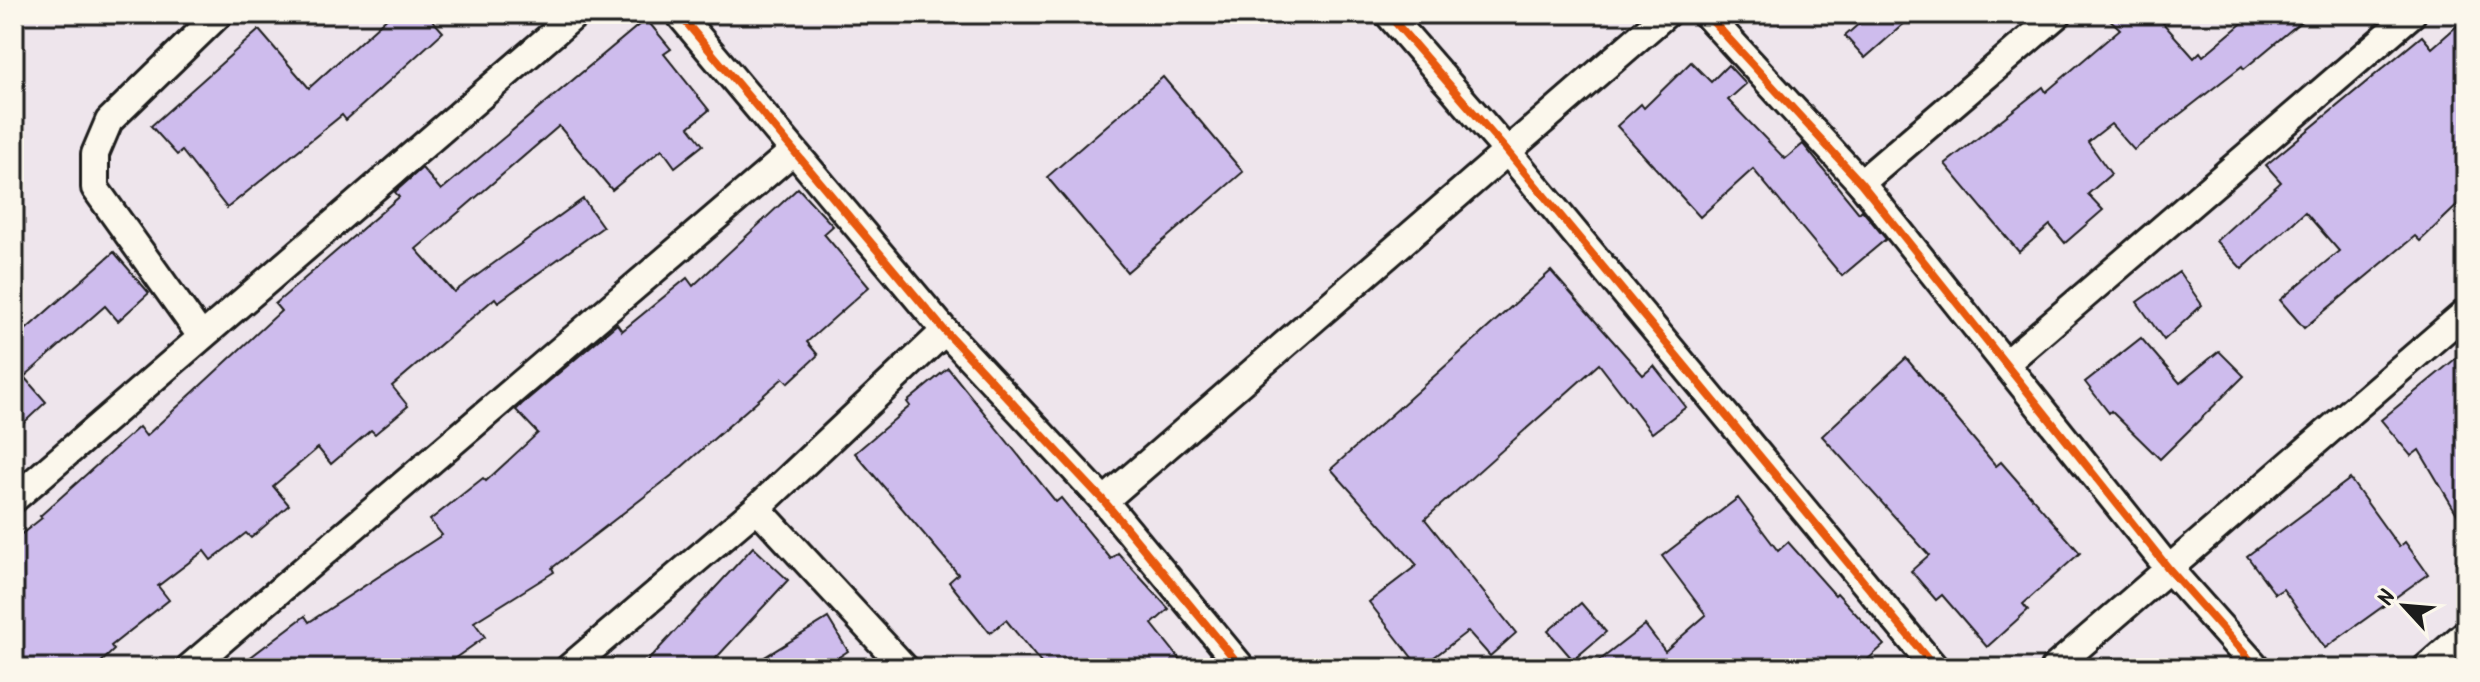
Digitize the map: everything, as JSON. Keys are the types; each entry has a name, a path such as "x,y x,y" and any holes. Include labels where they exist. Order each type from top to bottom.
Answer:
{"street":[{"path":"201,336 95,188 95,154 109,121 219,14"},
{"path":"14,499 576,14"},
{"path":"679,14 945,331 1104,501 1242,668"},
{"path":"1388,14 1507,151 1935,668"},
{"path":"1104,501 1666,14"},
{"path":"1706,14 1861,183 2169,569 2257,668"},
{"path":"1861,183 2058,14"},
{"path":"2005,364 2412,14"},
{"path":"189,668 792,152"},
{"path":"2054,668 2466,312"},
{"path":"569,668 757,508 945,331"},
{"path":"757,508 905,668"},
{"path":"2426,668 2466,633"}],"building":[{"path":"391,14 427,14 443,32 346,120 342,115 227,208 182,151 177,155 151,126 259,30 309,88"},
{"path":"1870,14 1915,14 1865,58 1845,36"},
{"path":"2104,14 2155,14 2194,58 2200,52 2203,56 2253,14 2310,14 2244,69 2242,66 2134,150 2111,124 2088,142 2111,174 2088,194 2103,210 2065,243 2050,225 2019,252 1945,164 2043,87 2046,92 2120,29"},
{"path":"2466,18 2466,197 2420,241 2415,236 2304,328 2280,300 2339,251 2305,212 2242,269 2216,241 2281,182 2266,165 2422,36 2432,48"},
{"path":"646,19 671,49 664,54 709,110 689,127 703,145 675,167 662,149 612,190 559,126 416,249 454,292 583,199 603,227 498,302 495,298 392,386 408,406 375,434 371,430 331,464 318,448 273,486 289,505 251,538 246,533 211,560 204,551 158,586 169,600 111,646 114,650 95,668 14,668 14,540 42,518 40,516 139,427 146,436 281,311 275,304 399,197 395,192 422,168 441,190"},
{"path":"1691,62 1711,82 1728,65 1746,84 1728,100 1785,159 1803,144 1859,213 1862,210 1886,239 1842,276 1753,169 1700,217 1617,126 1641,104 1644,108"},
{"path":"1163,77 1243,172 1127,272 1047,177"},
{"path":"798,188 833,226 824,234 869,287 807,342 818,355 788,383 783,378 675,473 552,568 554,572 474,622 485,637 441,668 236,668 305,616 309,622 442,535 430,520 483,478 486,481 538,433 516,410 522,404 617,324 622,331 687,278 693,286"},
{"path":"114,252 149,293 118,321 105,306 24,377 46,402 14,432 14,340"},
{"path":"1551,271 1643,375 1654,366 1686,407 1652,433 1599,364 1425,519 1516,633 1490,656 1468,631 1420,668 1369,602 1417,565 1331,469"},
{"path":"2179,272 2202,305 2164,340 2137,302"},
{"path":"2141,338 2180,383 2219,351 2244,376 2160,459 2111,411 2109,413 2085,382"},
{"path":"2466,350 2466,529 2419,450 2411,456 2381,420"},
{"path":"1906,358 1996,466 2001,462 2080,553 2023,604 2028,610 1987,647 1942,595 1936,600 1911,571 1929,555 1822,436"},
{"path":"948,368 1056,502 1061,498 1111,559 1118,553 1169,609 1152,624 1187,668 1045,668 1006,620 990,633 949,582 958,574 855,453 910,406 907,402"},
{"path":"2350,479 2399,547 2405,542 2428,574 2325,648 2283,589 2275,594 2247,556"},
{"path":"1738,498 1778,551 1788,542 1884,645 1858,668 1590,668 1645,625 1665,651 1706,615 1662,556"},
{"path":"753,547 788,580 707,668 641,668"},
{"path":"1581,603 1606,632 1573,660 1548,631"},
{"path":"828,618 848,651 822,668 747,668"}],"cycle path":[{"path":"679,14 945,331 1104,501 1242,668"},
{"path":"1388,14 1507,151 1935,668"},
{"path":"1706,14 1861,183 2169,569 2257,668"}]}
